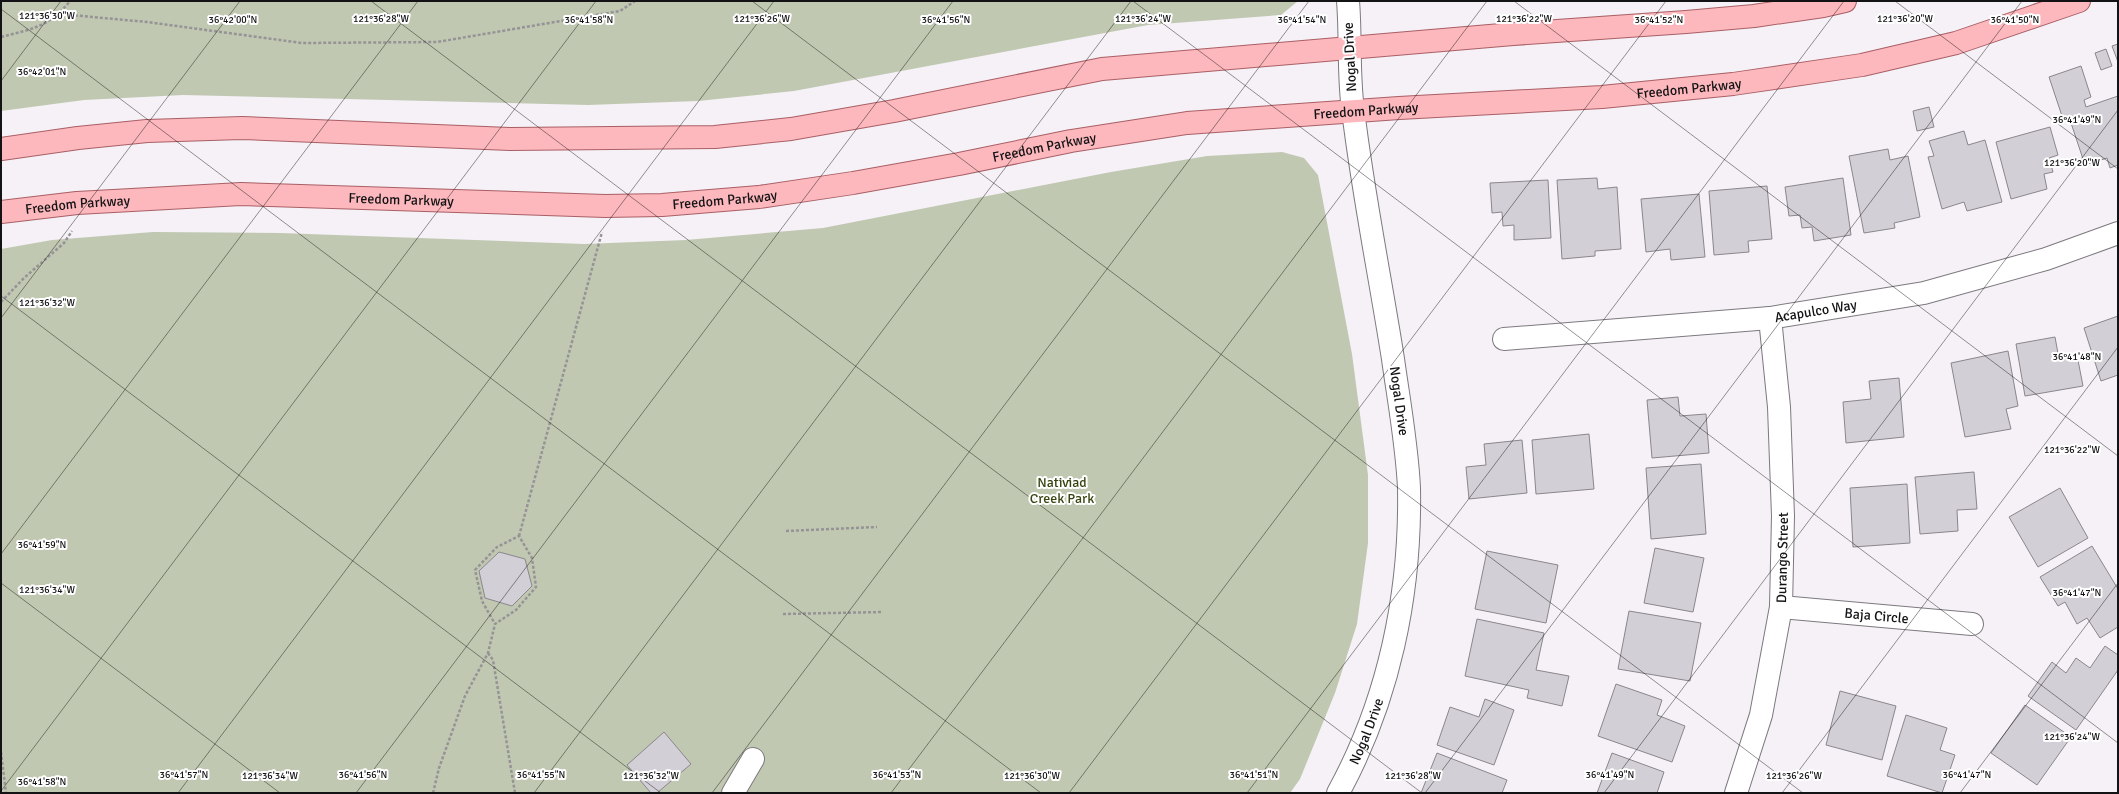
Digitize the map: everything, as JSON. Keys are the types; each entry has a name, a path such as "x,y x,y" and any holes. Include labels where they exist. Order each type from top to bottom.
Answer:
{"main road":[{"path":"1,149 78,138 147,131 242,128 510,139 715,137 791,129 894,112 1102,69 1348,47 1754,16 1845,1"},
{"name":"Freedom Parkway","path":"1,212 77,203 240,194 605,206 662,205 759,196 853,183 959,164 1071,141 1187,123 1353,111 1602,97 1734,84 1862,65 1956,43 2079,1"}],"street":[{"name":"Nogal Drive","path":"1338,793 1369,726 1391,659 1403,599 1408,543 1409,487 1403,422 1353,111 1348,47 1348,1"},
{"name":"Acapulco Way","path":"1504,339 1770,318 1924,292 2046,259 2118,233"},
{"name":"Durango Street","path":"1736,793 1761,715 1781,607 1783,516 1780,408 1770,318"},
{"name":"Baja Circle","path":"1781,607 1972,624"},
{"path":"733,793 753,759"}],"path":[{"path":"1,37 40,27 60,14 70,1"},
{"path":"60,14 147,22 302,43 437,42 620,11 636,1"},
{"path":"1,302 72,233 77,203"},
{"path":"433,793 439,768 465,696 488,653 495,624 516,610 536,587 532,558 519,536 602,238 605,206"},
{"path":"786,531 877,527"},
{"path":"495,624 482,601 475,570 497,547 519,536"},
{"path":"783,614 883,612"},
{"path":"488,653 493,660 515,793"},
{"path":"1,752 6,793"}],"green space":[{"path":"1,1 1298,1 1281,15 1148,25 794,91 698,101 588,105 183,95 84,100 1,111"},
{"name":"Nativiad Creek Park","path":"1282,152 1304,158 1318,175 1352,354 1368,475 1368,543 1357,624 1335,693 1300,779 1290,793 1,793 1,249 52,240 153,232 280,233 584,244 686,240 823,228 1111,172 1207,156"}],"building":[{"path":"2118,44 2118,62 2112,46"},
{"path":"2106,49 2112,66 2101,70 2095,53"},
{"path":"2081,66 2091,97 2084,100 2086,107 2118,96 2118,165 2110,168 2107,158 2085,165 2069,117 2063,119 2049,77"},
{"path":"1929,107 1934,127 1917,131 1913,111"},
{"path":"2050,127 2058,155 2049,158 2053,172 2044,174 2047,189 2011,199 1996,142"},
{"path":"1964,131 1968,145 1985,140 2002,202 1967,211 1964,202 1942,209 1928,157 1934,156 1929,141"},
{"path":"1888,149 1890,160 1908,156 1920,217 1894,223 1895,228 1864,233 1849,156"},
{"path":"1597,178 1598,189 1617,187 1621,249 1595,251 1595,256 1562,259 1557,180"},
{"path":"1843,178 1851,235 1814,241 1812,227 1802,228 1800,215 1789,216 1785,187"},
{"path":"1548,180 1551,238 1514,240 1514,225 1503,226 1502,212 1492,213 1490,183"},
{"path":"1767,186 1772,239 1748,241 1749,252 1714,255 1709,191"},
{"path":"1699,194 1705,257 1671,260 1670,249 1646,252 1641,199"},
{"path":"2118,316 2118,375 2101,381 2084,328"},
{"path":"2055,337 2059,359 2077,355 2083,386 2025,396 2016,344"},
{"path":"2008,351 2018,406 2006,409 2011,429 1965,437 1951,363"},
{"path":"1899,378 1904,437 1846,443 1843,402 1871,399 1869,381"},
{"path":"1678,397 1680,416 1706,414 1709,453 1652,458 1647,400"},
{"path":"1589,434 1594,489 1536,494 1532,440"},
{"path":"1522,440 1527,493 1469,499 1466,467 1486,465 1484,444"},
{"path":"1701,464 1706,534 1651,539 1646,468"},
{"path":"1974,472 1977,509 1957,510 1958,531 1920,534 1915,477"},
{"path":"1907,484 1910,543 1853,547 1850,488"},
{"path":"2060,488 2088,538 2038,567 2009,517"},
{"path":"2092,546 2118,589 2118,627 2100,638 2087,618 2077,624 2065,602 2058,606 2040,577"},
{"path":"1655,548 1704,558 1693,612 1644,603"},
{"path":"1487,551 1558,565 1546,623 1475,609"},
{"path":"499,552 525,559 532,586 512,606 485,598 479,571"},
{"path":"1629,611 1701,623 1690,681 1618,669"},
{"path":"1477,619 1544,633 1536,670 1569,676 1562,706 1527,698 1529,690 1465,676"},
{"path":"2105,646 2118,655 2118,670 2076,730 2028,696 2052,662 2066,673 2076,658 2090,668"},
{"path":"1616,684 1662,700 1657,715 1685,726 1672,762 1598,736"},
{"path":"1840,691 1896,706 1882,760 1826,745"},
{"path":"1485,699 1514,710 1494,765 1437,745 1450,707 1479,717"},
{"path":"2025,705 2071,737 2037,785 1991,753"},
{"path":"1906,715 1947,728 1940,750 1955,755 1942,793 1887,776"},
{"path":"664,732 691,764 657,793 651,793 627,765"},
{"path":"1437,753 1507,780 1502,793 1421,793"},
{"path":"1612,753 1664,772 1657,793 1597,793"}]}
